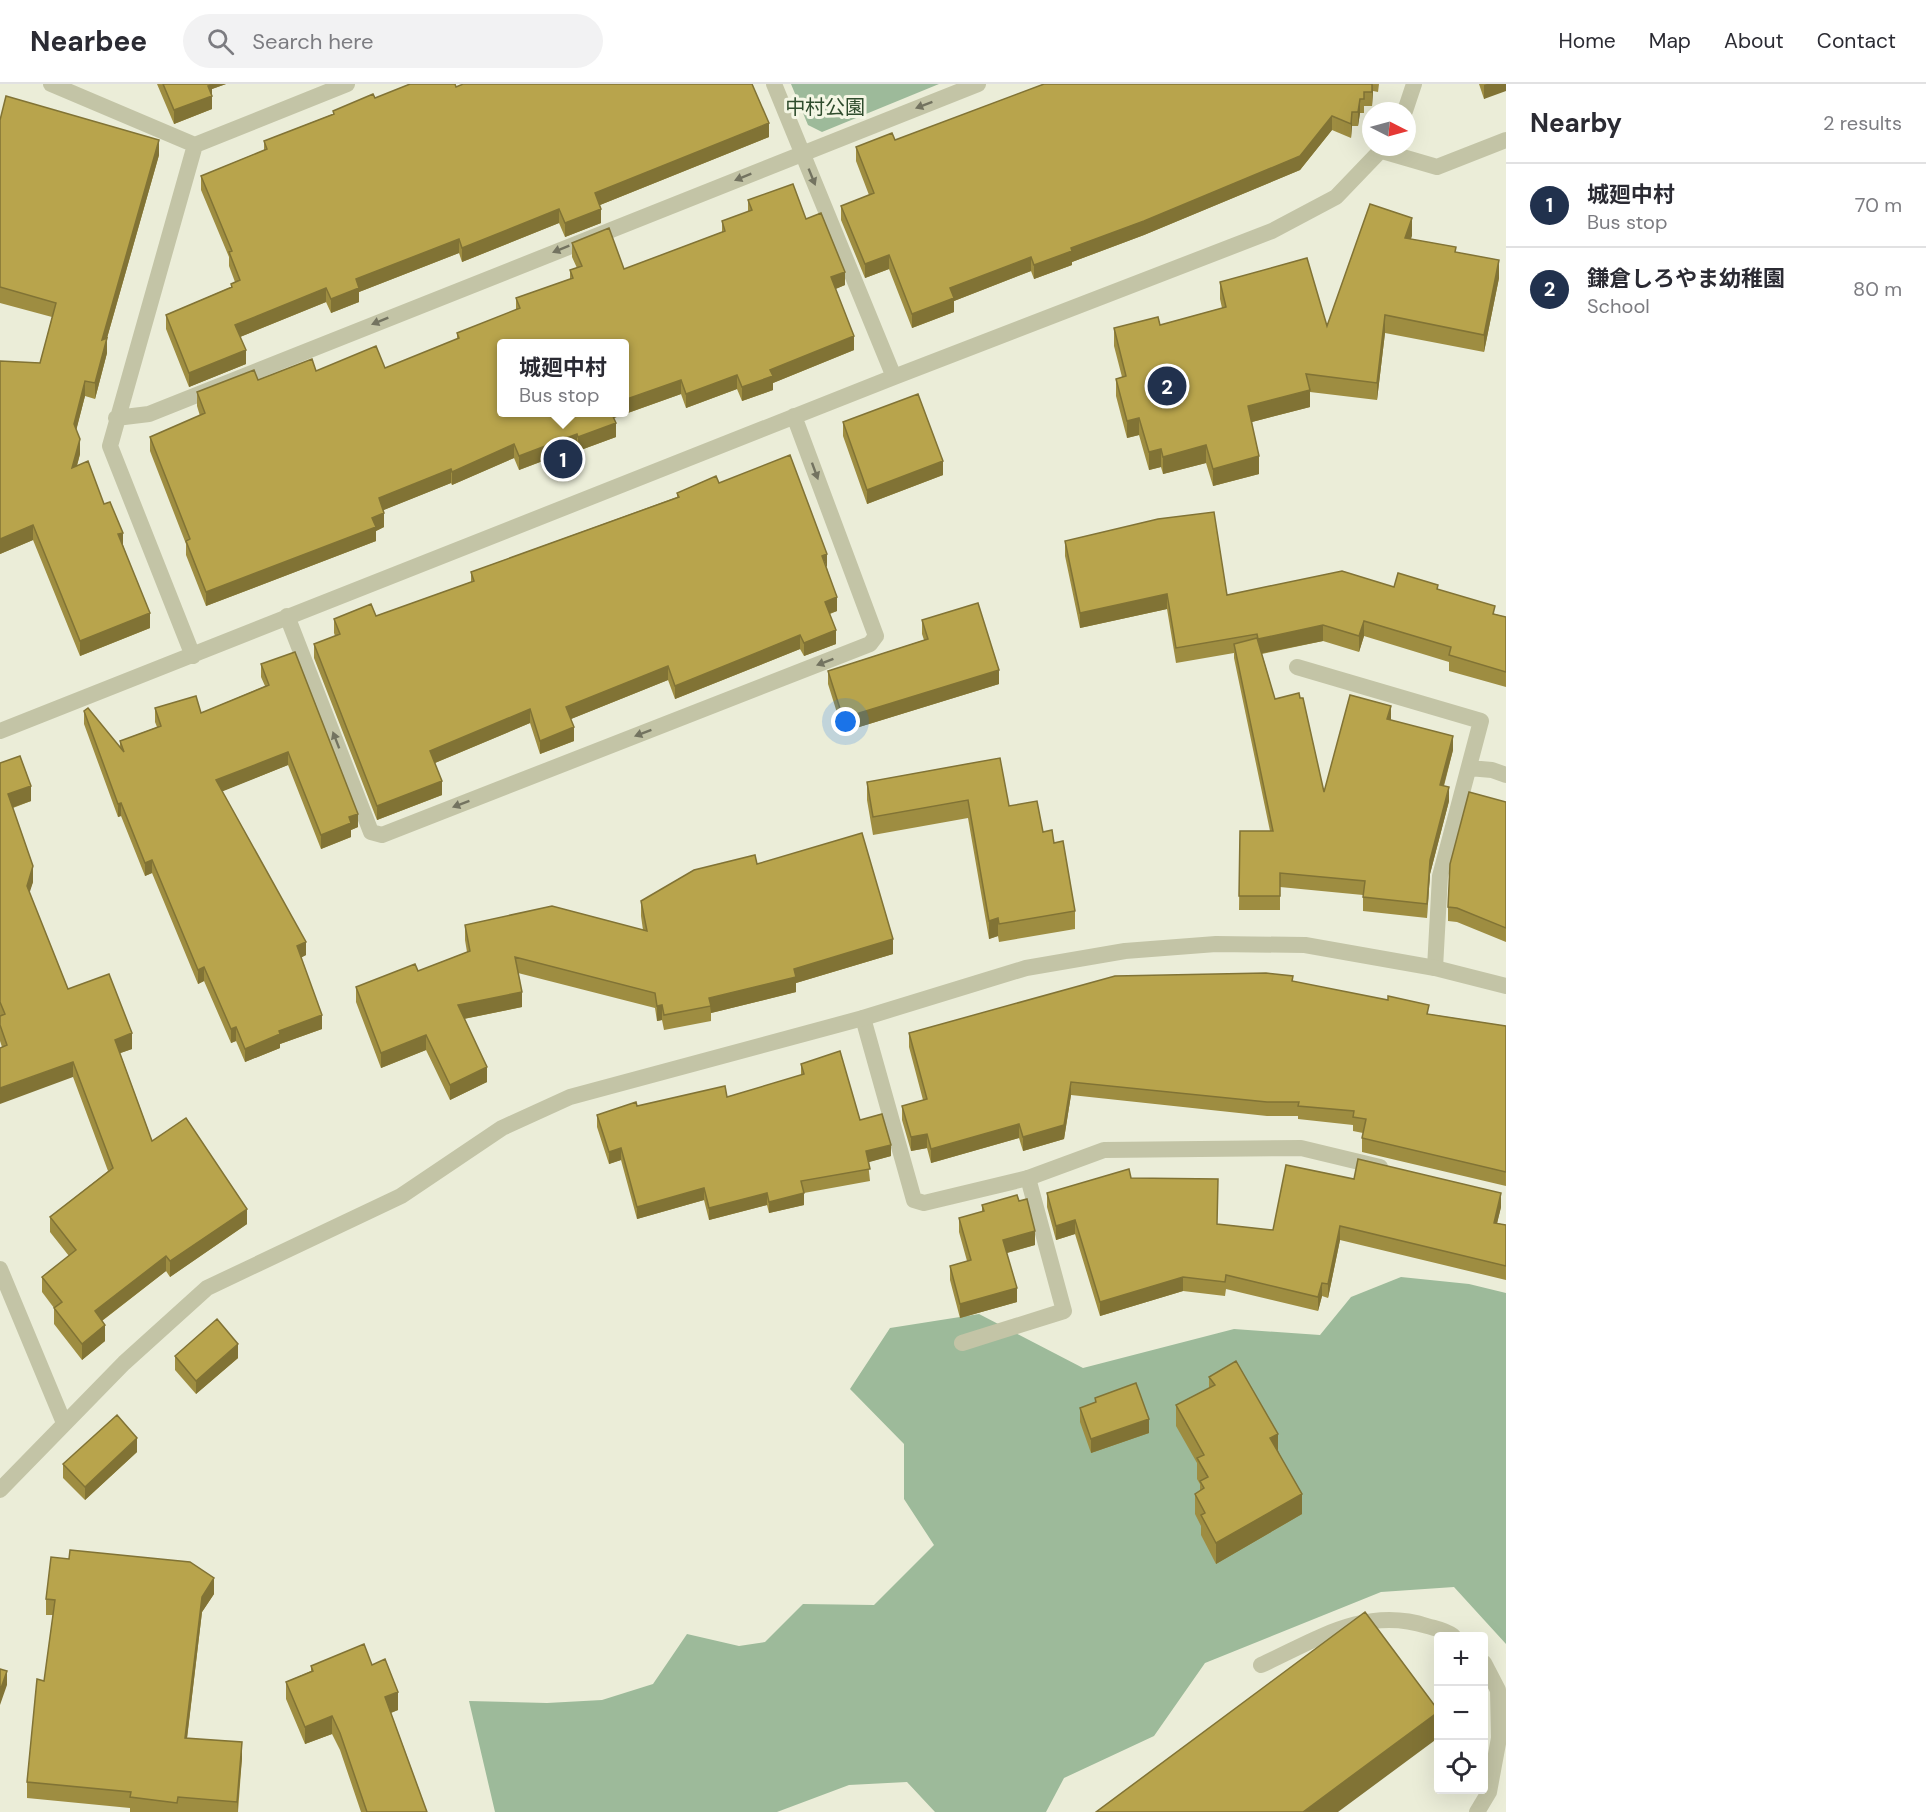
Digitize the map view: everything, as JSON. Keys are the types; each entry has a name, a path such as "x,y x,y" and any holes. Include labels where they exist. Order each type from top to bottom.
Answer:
{"street":[{"path":"51,84 195,145 347,84"},
{"path":"774,84 894,377"},
{"path":"116,418 149,414 978,84"},
{"path":"1408,102 1414,84"},
{"path":"1404,156 1437,167 1506,140"},
{"path":"193,656 110,446 116,418 195,145"},
{"path":"0,731 794,416 1272,231 1336,197 1376,156"},
{"path":"287,616 371,832 382,836 870,644 876,636 794,416"},
{"path":"1297,667 1481,721 1440,876 1435,968"},
{"path":"1469,768 1492,770 1506,775"},
{"path":"0,1490 124,1363 207,1288 401,1196 502,1128 570,1097 863,1018 1026,968 1125,951 1216,944 1305,945 1435,968 1506,986"},
{"path":"863,1018 915,1200 924,1203 1028,1178 1104,1150 1301,1148 1392,1170"},
{"path":"962,1343 1064,1311 1028,1178"},
{"path":"0,1269 64,1423"},
{"path":"1261,1665 1353,1623 1405,1618 1447,1632"},
{"path":"1477,1812 1489,1792 1499,1738 1498,1690 1488,1671"}],"green space":[{"name":"中村公園","path":"791,84 939,84 822,132 808,125"},
{"path":"1401,1277 1469,1284 1506,1293 1506,1644 1454,1587 1381,1592 1205,1663 1154,1736 1064,1778 1046,1812 935,1812 907,1782 849,1785 777,1812 495,1812 469,1701 547,1703 602,1700 653,1684 687,1634 739,1646 765,1642 803,1604 874,1605 934,1545 904,1499 904,1444 850,1389 890,1328 979,1314 1083,1368 1234,1329 1320,1335 1351,1297"}],"building":[{"path":"163,84 212,84 208,86 212,96 174,110"},
{"path":"410,84 455,84 456,87 463,84 752,84 769,123 595,193 601,209 565,223 559,209 462,248 459,239 356,279 359,288 331,299 326,288 235,325 246,350 189,373 166,315 232,287 231,284 240,280 229,252 232,251 201,176 267,149 264,141 334,114 333,111 373,94 375,98"},
{"path":"1044,84 1372,84 1372,92 1364,92 1364,99 1360,99 1358,112 1352,112 1351,124 1332,116 1300,156 1144,221 1071,248 1072,251 1034,265 1031,257 950,288 954,298 912,314 889,255 865,264 841,206 874,193 856,147 892,133 895,140"},
{"path":"6,96 159,140 102,340 107,338 95,383 85,381 74,424 80,439 72,468 88,461 104,504 110,502 123,533 118,534 150,613 80,641 33,525 0,539 0,361 40,363 56,303 0,287 0,120"},
{"path":"793,184 806,219 821,213 845,272 831,277 854,336 770,370 773,376 742,387 737,375 686,394 681,380 629,398 629,339 497,339 497,417 613,417 616,423 578,437 577,434 519,456 514,444 452,472 451,469 379,498 384,513 372,518 376,527 206,592 186,541 190,539 150,437 205,413 197,392 254,370 258,380 312,359 316,371 376,346 385,368 459,338 457,333 520,308 516,298 573,278 570,270 582,266 572,243 609,228 624,269 725,231 722,221 752,210 748,200"},
{"path":"1370,204 1412,218 1405,238 1456,247 1455,252 1499,260 1484,335 1385,315 1377,383 1306,374 1310,390 1248,406 1259,456 1213,469 1206,445 1163,457 1161,449 1149,452 1139,418 1127,421 1116,379 1126,376 1114,328 1158,317 1160,325 1226,307 1220,282 1307,258 1327,326"},
{"path":"918,394 943,461 867,490 843,422"},
{"path":"790,455 827,554 822,556 837,597 825,602 836,630 804,643 800,635 675,686 668,666 566,707 574,727 540,741 530,709 430,751 442,781 377,806 314,644 340,634 334,619 371,604 376,616 474,581 471,572 679,497 677,493 716,476 719,483"},
{"path":"1214,512 1227,595 1342,571 1394,587 1398,573 1438,585 1437,589 1495,606 1493,614 1506,617 1506,672 1449,655 1451,647 1364,621 1359,636 1323,625 1258,639 1257,634 1176,648 1167,594 1080,613 1065,541 1158,519"},
{"path":"978,603 999,670 843,718 828,671 928,639 922,620"},
{"path":"1257,638 1275,699 1299,693 1300,698 1303,698 1324,792 1350,695 1391,706 1387,719 1453,736 1440,785 1449,787 1430,860 1427,904 1363,897 1365,881 1280,873 1280,896 1239,896 1240,831 1273,831 1234,644"},
{"path":"295,652 358,814 349,817 351,823 321,835 288,752 216,780 306,942 297,946 322,1015 279,1031 280,1034 245,1049 236,1027 231,1029 204,967 198,970 152,860 145,863 121,803 118,804 84,711 88,708 124,752 120,741 161,726 155,708 196,696 201,713 269,685 261,664"},
{"path":"20,756 31,786 8,794 33,866 27,886 68,989 109,974 132,1033 115,1040 152,1141 186,1118 247,1209 170,1261 166,1256 95,1311 105,1325 82,1344 54,1308 62,1302 42,1277 76,1250 50,1217 113,1168 73,1062 0,1088 0,1048 7,1045 0,1025 0,1016 5,1014 0,1002 0,763"},
{"path":"1000,758 1009,806 1037,801 1043,832 1052,830 1054,843 1063,841 1075,911 999,924 998,918 989,921 968,800 873,817 867,782"},
{"path":"1469,792 1506,802 1506,928 1457,908 1448,907 1450,864"},
{"path":"862,833 893,939 794,969 796,977 709,998 711,1006 664,1015 662,1005 657,1006 655,993 515,957 522,992 458,1005 487,1067 450,1085 426,1035 381,1053 356,987 415,964 418,971 470,951 465,925 552,906 647,931 641,901 694,870 755,855 757,864"},
{"path":"1266,973 1293,976 1292,981 1388,1000 1388,996 1429,1005 1427,1014 1506,1026 1506,1172 1362,1138 1366,1119 1353,1117 1354,1111 1298,1106 1299,1102 1267,1102 1071,1082 1064,1125 1023,1137 1019,1124 931,1149 927,1134 911,1137 902,1106 927,1099 909,1033 1115,976"},
{"path":"840,1051 860,1120 882,1114 891,1145 866,1151 870,1169 801,1181 804,1193 769,1202 767,1193 709,1208 704,1188 637,1207 621,1148 609,1152 597,1115 636,1102 637,1106 725,1086 727,1097 804,1074 801,1064"},
{"path":"1358,1159 1501,1193 1494,1223 1506,1225 1506,1266 1340,1226 1328,1284 1322,1283 1318,1297 1226,1275 1225,1282 1183,1277 1100,1302 1075,1220 1056,1226 1047,1193 1129,1169 1131,1178 1218,1179 1217,1224 1273,1230 1286,1165 1354,1179"},
{"path":"1017,1195 1019,1201 1027,1199 1035,1231 1003,1240 1017,1288 960,1304 950,1266 971,1260 959,1218 984,1211 982,1205"},
{"path":"217,1319 238,1344 196,1381 175,1356"},
{"path":"1236,1361 1278,1434 1270,1438 1302,1494 1216,1543 1201,1515 1205,1513 1195,1494 1204,1488 1200,1481 1208,1477 1197,1458 1204,1455 1176,1405 1215,1385 1209,1377"},
{"path":"1136,1383 1149,1419 1091,1439 1080,1408 1096,1402 1095,1398"},
{"path":"117,1415 137,1438 85,1487 63,1464"},
{"path":"70,1550 190,1562 214,1578 202,1597 185,1738 242,1742 237,1802 178,1797 177,1803 130,1797 131,1792 27,1782 37,1679 44,1681 55,1600 46,1599 51,1557 69,1559"},
{"path":"1365,1612 1434,1705 1434,1715 1303,1812 1096,1812"},
{"path":"364,1644 372,1665 385,1659 398,1692 385,1697 427,1812 367,1812 332,1716 305,1727 286,1682 313,1671 311,1666"},
{"path":"0,1669 7,1671 0,1691"}],"place":[{"name":"鎌倉しろやま幼稚園","path":"1167,386"},
{"name":"城廻中村","path":"563,459"}]}
